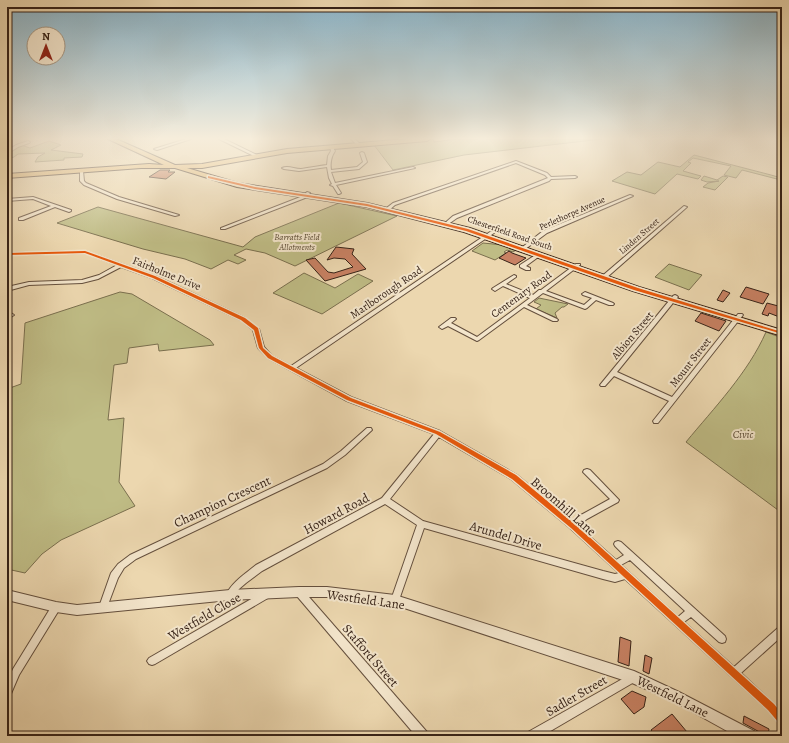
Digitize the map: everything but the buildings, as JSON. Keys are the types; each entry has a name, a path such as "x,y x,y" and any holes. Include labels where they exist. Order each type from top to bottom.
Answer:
{"main road":[{"path":"7,176 42,174"},
{"name":"Chesterfield Road South","path":"202,174 237,185 307,194"},
{"name":"Chesterfield Road South","path":"209,174 240,183 388,208 448,223 490,235 605,277 674,299 782,328"},
{"name":"Chesterfield Road South","path":"523,247 539,256 576,266"},
{"name":"Chesterfield Road South","path":"739,317 782,332"}],"street":[{"path":"82,174 82,181 85,184 118,198 177,215"},
{"path":"330,174 332,185 339,193"},
{"path":"332,185 386,174"},
{"path":"388,208 394,204 482,174"},
{"path":"545,174 550,178"},
{"path":"448,223 455,218 550,178 575,177"},
{"path":"223,228 307,194"},
{"name":"Perlethorpe Avenue","path":"523,247 545,232 631,196"},
{"path":"7,200 29,198 69,211"},
{"path":"21,219 55,206"},
{"name":"Linden Street","path":"605,277 686,206"},
{"name":"Marlborough Road","path":"292,368 490,235"},
{"name":"Fairholme Drive","path":"7,254 85,252 183,289 243,319 256,329 261,348 270,357 292,368"},
{"path":"528,269 522,266 539,256"},
{"path":"7,289 24,283 83,281 93,279 105,275 121,265"},
{"name":"Centenary Road","path":"447,323 477,339 576,266"},
{"path":"495,289 514,276"},
{"path":"503,284 533,297"},
{"path":"542,291 585,308 595,298"},
{"path":"585,294 611,304"},
{"name":"Albion Street","path":"603,385 674,299"},
{"path":"523,305 555,320"},
{"name":"Mount Street","path":"656,421 739,317"},
{"path":"442,327 453,319"},
{"name":"Broomhill Lane","path":"292,368 351,397 410,419 438,433 514,477 573,526 771,707 782,720"},
{"path":"613,373 673,400"},
{"name":"Champion Crescent","path":"103,608 114,576 121,566 134,557 325,466 343,453 369,430"},
{"name":"Howard Road","path":"230,595 243,580 259,568 385,500 438,433"},
{"path":"573,526 584,517 615,500 587,472"},
{"name":"Arundel Drive","path":"385,500 421,524 609,576 621,578 626,575"},
{"path":"395,600 421,524"},
{"path":"618,544 722,639"},
{"path":"615,565 630,555"},
{"name":"Westfield Lane","path":"7,595 56,607 77,610 230,595 299,592 328,592 395,600 634,677 675,696 747,736"},
{"name":"Stafford Street","path":"299,592 423,736"},
{"name":"Westfield Close","path":"152,660 269,593"},
{"path":"7,693 16,672 56,607"},
{"path":"678,622 692,611"},
{"path":"734,673 782,630"},
{"name":"Sadler Street","path":"532,736 634,677"}],"green space":[{"path":"624,174 641,175 643,174 693,174 701,176 698,179 677,174 655,194 612,181"},
{"path":"725,174 739,174 736,178 724,175"},
{"path":"756,174 765,174 778,177 777,179"},
{"path":"704,176 717,180 723,176 728,177 715,190 703,187 708,183 719,181 707,182 701,180"},
{"name":"Barratts Field Allotments","path":"339,203 397,216 295,266 265,253 246,249 234,255 246,260 238,264 228,260 211,269 185,259 143,249 57,223 98,207 243,247 255,237"},
{"path":"483,243 503,245 516,250 513,252 507,250 504,252 506,253 495,260 472,251"},
{"path":"669,264 702,275 689,290 655,277"},
{"path":"304,273 335,288 358,274 373,281 322,314 273,293"},
{"path":"120,292 132,294 210,340 214,345 159,351 158,344 129,348 127,363 114,365 108,420 124,418 119,482 135,506 61,540 42,554 25,573 7,569 7,389 21,384 25,323"},
{"path":"539,298 568,304 555,313 557,318 536,309 541,305 534,302"},
{"name":"Civic","path":"766,332 782,338 782,513 686,442 740,376 759,347"}],"cycle path":[{"path":"209,177 255,188 367,205 467,230 636,289 782,333"},
{"path":"7,254 85,252 154,277 243,319 256,329 261,348 270,357 349,399 438,433 514,477 573,526 771,707 782,720"}]}
